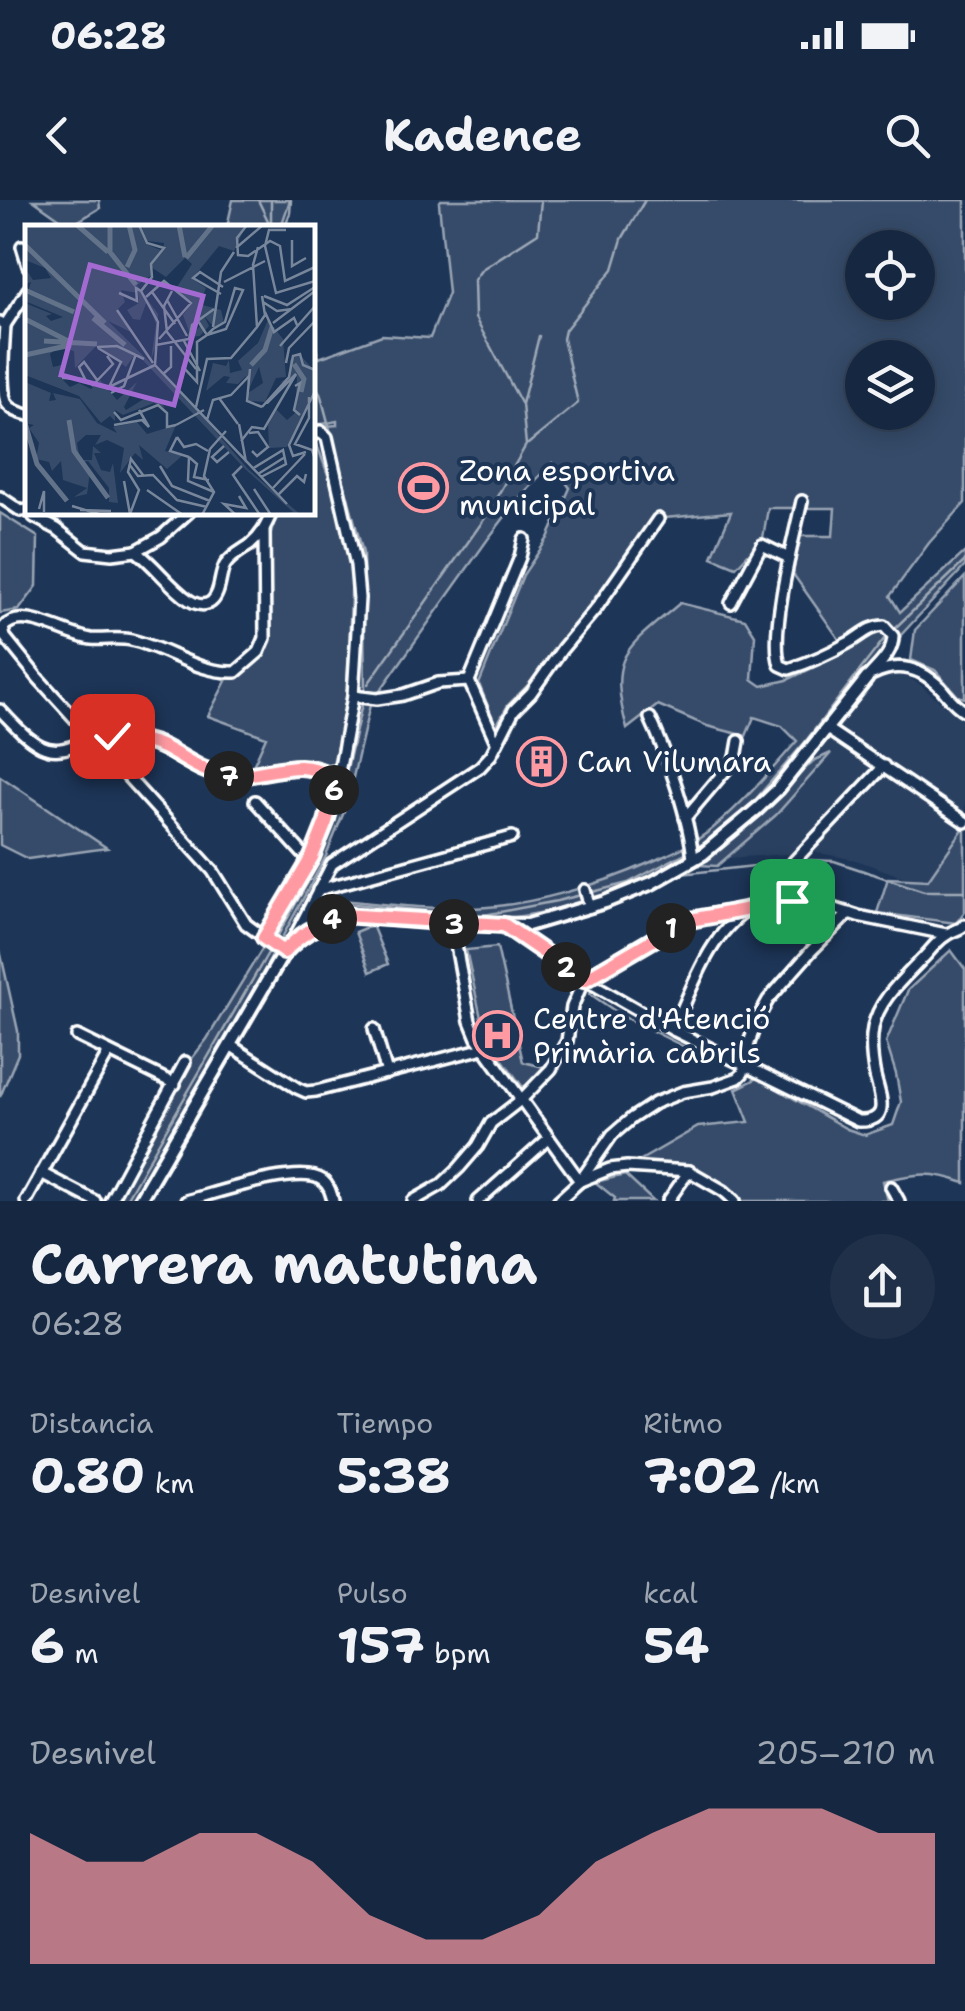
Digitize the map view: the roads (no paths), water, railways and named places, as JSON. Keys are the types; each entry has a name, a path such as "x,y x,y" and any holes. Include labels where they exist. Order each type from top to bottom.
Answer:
{"street":[{"path":"22,246 25,256"},
{"path":"25,294 2,324 6,402 25,414"},
{"path":"266,939 312,857 326,822 360,697 356,565 326,437 320,432 315,434"},
{"path":"0,497 25,511"},
{"path":"139,1201 281,950 292,942 342,915 452,924 528,925 587,898 633,892 736,828 778,789 894,643 894,636 884,626 872,628 812,662 788,669 780,664 776,642 788,558 802,501"},
{"path":"33,515 86,551 112,554 136,552 186,515"},
{"path":"271,515 264,530 265,638 259,652 236,672 212,670 132,640 84,637 21,618 9,620 3,628 12,648 91,740 212,871 246,924 281,950"},
{"path":"292,942 332,864 491,755 514,710 598,606 658,519"},
{"path":"136,552 190,600 201,605 216,596 223,568 230,559 264,530"},
{"path":"496,742 468,681 524,539"},
{"path":"731,602 762,545 788,558"},
{"path":"866,678 892,667 914,669 965,711"},
{"path":"360,697 402,695 438,682 468,681"},
{"path":"0,710 44,747 70,748 112,736 163,747 211,773 227,776 296,767 338,778"},
{"path":"650,718 685,818 692,853"},
{"path":"827,729 965,822"},
{"path":"685,818 736,758 739,741"},
{"path":"673,1030 708,954 734,918 748,910 884,766"},
{"path":"255,801 304,855 312,857"},
{"path":"318,890 512,837"},
{"path":"413,1201 441,1185 459,1168 491,1124 551,1069 567,1042 572,1007 584,980 680,923 792,901 946,934 965,924"},
{"path":"558,1201 580,1181 612,1135 632,1118 656,1102 730,1082 742,1072 749,1043 768,1000 849,913"},
{"path":"452,924 477,1038 580,1181"},
{"path":"504,925 584,980 673,1030 858,1121 868,1122 881,1112 882,1104 872,1054 875,1020 889,994 946,934"},
{"path":"374,1029 387,1074"},
{"path":"77,1036 175,1084"},
{"path":"230,1045 306,1092 484,1048"},
{"path":"26,1201 109,1052"},
{"path":"110,1201 186,1062"},
{"path":"478,1201 549,1138"},
{"path":"580,1181 627,1167 689,1171 736,1201"},
{"path":"668,1201 689,1171"},
{"path":"41,1173 95,1201"},
{"path":"187,1201 250,1183 294,1176 321,1179 330,1188 334,1201"},
{"path":"891,1186 900,1201"}],"waterway":[{"path":"258,200 270,225"},
{"path":"271,200 271,223"},
{"path":"285,225 291,200"},
{"path":"521,403 475,318 474,280 482,269 538,233 541,200"},
{"path":"528,444 578,403 563,339 565,330 613,269 622,239 645,200"},
{"path":"368,684 485,518 526,445 522,404 539,336"},
{"path":"315,383 363,553 365,692"},
{"path":"894,629 965,561"},
{"path":"323,901 479,916 628,883 708,841 749,807 888,634"},
{"path":"276,939 318,864 335,820 363,700"},
{"path":"810,860 834,861 924,891 965,891"},
{"path":"681,874 782,863"},
{"path":"501,930 571,981"},
{"path":"125,1201 272,946"},
{"path":"590,994 624,1017 711,1060"}],"place":[{"name":"Zona esportiva municipal","path":"424,487"},
{"name":"Can Vilumara","path":"542,761"},
{"name":"Centre d'Atenció Primària cabrils","path":"498,1035"}]}
